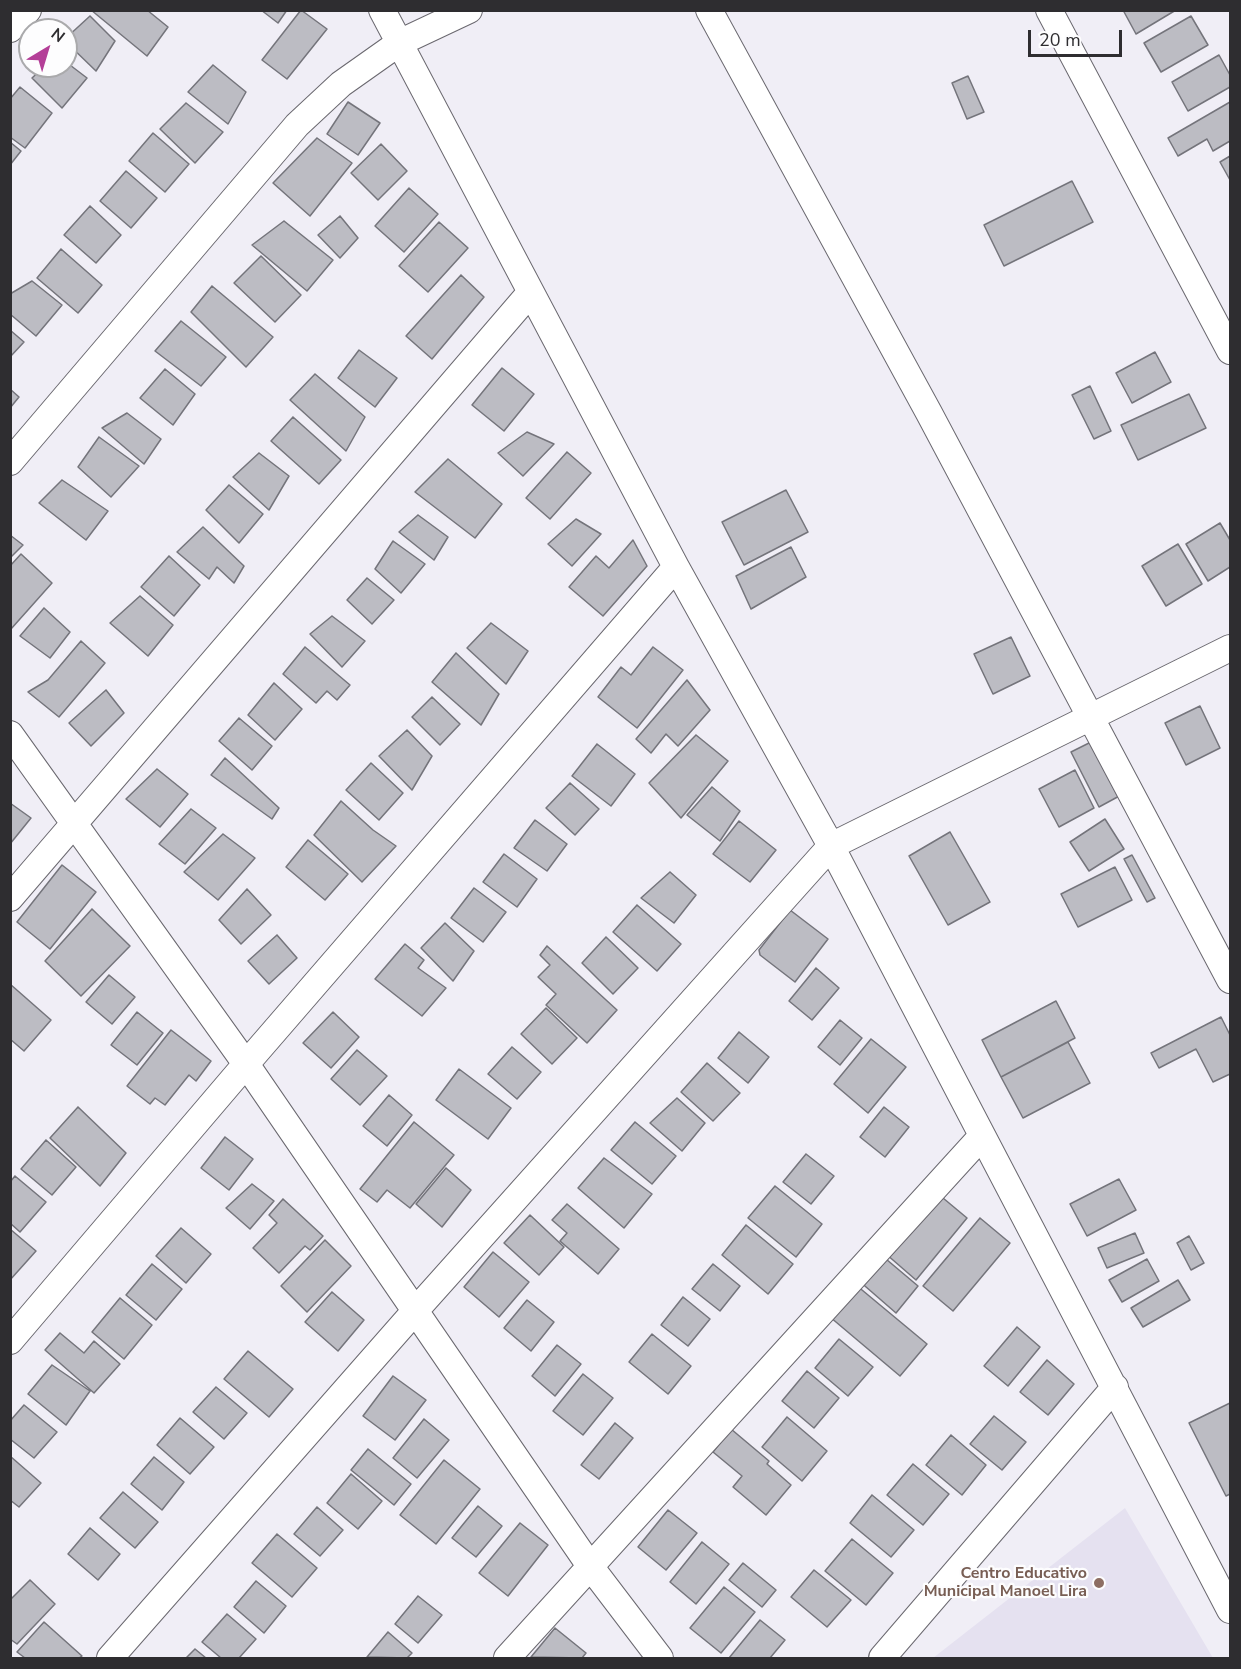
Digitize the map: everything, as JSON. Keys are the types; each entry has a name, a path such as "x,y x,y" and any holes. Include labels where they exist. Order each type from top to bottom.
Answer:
{"street":[{"path":"10,29 28,10"},
{"path":"382,10 676,567 831,846 1230,1610"},
{"path":"10,462 297,125 341,84 399,43 469,10"},
{"path":"709,10 1092,717 1230,980"},
{"path":"1049,10 1230,351"},
{"path":"10,898 76,824 530,293"},
{"path":"10,1341 676,567"},
{"path":"110,1659 415,1311 831,846 1230,648"},
{"path":"10,734 246,1064 590,1566 660,1659"},
{"path":"507,1659 982,1136"},
{"path":"882,1659 1115,1387"}],"shaded area":[{"name":"Centro Educativo Municipal Manoel Lira","path":"1125,1508 1213,1658 933,1658"}],"building":[{"path":"91,10 147,10 168,27 147,56"},
{"path":"261,10 287,10 278,23"},
{"path":"301,10 327,29 287,79 262,60"},
{"path":"1123,10 1176,10 1136,34"},
{"path":"90,16 115,41 96,71 78,54 78,27"},
{"path":"1191,16 1208,45 1161,72 1144,43"},
{"path":"1219,55 1230,75 1230,87 1188,111 1172,82"},
{"path":"213,65 246,92 228,124 188,92"},
{"path":"78,71 87,78 62,108 32,78 78,78"},
{"path":"968,76 984,112 967,119 952,83"},
{"path":"20,87 52,113 25,148 10,137 10,99"},
{"path":"348,102 380,123 358,155 327,134"},
{"path":"1230,102 1230,141 1213,151 1207,139 1178,156 1168,138"},
{"path":"186,103 223,132 195,163 160,129"},
{"path":"153,133 189,164 165,192 129,161"},
{"path":"317,138 352,163 310,216 273,183"},
{"path":"10,142 21,151 10,165"},
{"path":"381,144 407,171 378,200 351,173"},
{"path":"1230,156 1230,180 1220,162"},
{"path":"126,171 157,198 131,228 100,201"},
{"path":"1072,181 1093,222 1004,266 984,225"},
{"path":"409,188 438,214 404,252 375,226"},
{"path":"90,206 121,235 96,263 64,235"},
{"path":"340,216 358,238 340,258 318,235"},
{"path":"284,221 333,260 307,291 252,245"},
{"path":"439,222 468,248 428,292 399,266"},
{"path":"61,249 102,285 78,313 37,278"},
{"path":"261,256 301,295 275,322 234,283"},
{"path":"461,275 484,297 432,359 406,336"},
{"path":"32,281 62,305 36,336 10,314 10,294"},
{"path":"212,286 273,337 246,367 191,312"},
{"path":"181,321 226,357 201,386 155,351"},
{"path":"10,330 24,342 10,357"},
{"path":"359,350 397,378 375,407 338,378"},
{"path":"1155,352 1171,382 1132,403 1116,373"},
{"path":"502,368 534,394 504,431 472,405"},
{"path":"165,369 195,394 173,425 140,398"},
{"path":"315,374 365,417 346,451 290,400"},
{"path":"1090,386 1111,431 1094,439 1072,395"},
{"path":"10,389 19,397 10,408"},
{"path":"1189,394 1206,428 1138,460 1121,425"},
{"path":"127,413 161,439 144,464 102,428"},
{"path":"293,417 341,460 319,484 271,441"},
{"path":"527,432 554,444 523,476 498,453"},
{"path":"99,437 139,466 111,497 78,467"},
{"path":"567,452 591,473 550,519 526,498"},
{"path":"259,453 289,476 269,510 233,477"},
{"path":"448,459 502,504 475,538 415,492"},
{"path":"62,480 108,511 86,540 39,503"},
{"path":"229,485 263,514 239,543 206,510"},
{"path":"786,490 808,532 744,565 722,522"},
{"path":"418,515 448,537 434,560 399,532"},
{"path":"576,519 601,534 572,566 548,544"},
{"path":"1220,523 1230,540 1230,567 1208,581 1186,544"},
{"path":"203,527 244,566 234,583 217,567 209,579 177,552"},
{"path":"10,535 23,545 10,558"},
{"path":"633,540 647,566 603,616 569,587 596,556 609,568"},
{"path":"393,541 425,564 401,593 375,569"},
{"path":"1178,544 1202,584 1166,606 1142,566"},
{"path":"791,547 806,577 751,609 736,576"},
{"path":"21,554 52,583 11,629 10,566"},
{"path":"169,556 200,585 174,616 141,587"},
{"path":"367,578 394,600 372,624 347,600"},
{"path":"140,596 173,625 148,656 110,623"},
{"path":"44,608 70,632 50,658 20,636"},
{"path":"332,616 365,641 342,667 310,634"},
{"path":"491,623 528,651 506,684 467,648"},
{"path":"1011,637 1030,676 993,694 974,654"},
{"path":"81,641 105,663 59,717 28,692 48,680"},
{"path":"305,647 350,685 337,700 327,691 316,703 283,674"},
{"path":"653,647 683,670 637,728 598,697 621,667 631,675"},
{"path":"456,653 499,694 481,725 432,682"},
{"path":"687,680 710,710 678,746 666,734 651,753 636,739"},
{"path":"274,683 302,709 275,740 248,715"},
{"path":"106,690 124,713 91,746 69,723"},
{"path":"432,697 460,724 440,745 412,717"},
{"path":"1200,706 1220,748 1186,765 1165,723"},
{"path":"239,718 272,746 252,770 219,741"},
{"path":"407,730 432,756 412,790 379,756"},
{"path":"696,735 728,761 681,818 649,783"},
{"path":"1095,740 1123,794 1099,807 1071,752"},
{"path":"597,744 635,774 611,806 572,776"},
{"path":"225,758 279,808 272,819 211,775"},
{"path":"371,763 403,793 379,820 346,790"},
{"path":"157,769 188,794 160,827 126,799"},
{"path":"1075,770 1094,808 1059,827 1039,789"},
{"path":"570,783 599,809 575,835 546,808"},
{"path":"712,787 740,811 720,841 687,815"},
{"path":"341,801 373,830 396,846 362,882 314,835"},
{"path":"10,803 31,818 10,844"},
{"path":"191,809 216,828 185,864 159,844"},
{"path":"1105,819 1124,849 1089,871 1070,842"},
{"path":"535,820 567,844 547,871 514,848"},
{"path":"739,821 776,850 750,882 713,854"},
{"path":"950,832 990,902 948,925 909,856"},
{"path":"223,834 255,858 218,900 184,872"},
{"path":"308,840 348,874 325,900 286,867"},
{"path":"504,854 537,879 517,907 483,882"},
{"path":"1132,855 1155,898 1147,902 1124,859"},
{"path":"62,865 96,892 50,949 17,922"},
{"path":"1115,867 1132,900 1078,927 1061,894"},
{"path":"670,872 696,895 674,923 641,898"},
{"path":"474,888 506,912 483,942 451,918"},
{"path":"247,889 271,915 241,944 219,920"},
{"path":"637,905 681,944 657,971 613,932"},
{"path":"92,909 130,946 81,996 45,961"},
{"path":"790,910 828,939 795,982 760,955 759,950"},
{"path":"445,923 474,951 453,981 421,948"},
{"path":"277,935 297,958 269,984 248,961"},
{"path":"606,937 638,968 613,994 582,963"},
{"path":"405,944 424,960 418,968 446,988 422,1016 375,979"},
{"path":"547,946 617,1010 587,1043 546,1005 556,994 538,977 550,965 540,955"},
{"path":"816,968 839,988 812,1020 789,1001"},
{"path":"109,975 135,997 112,1024 86,1002"},
{"path":"10,984 51,1020 24,1051 10,1039"},
{"path":"1056,1001 1075,1038 1001,1077 982,1040"},
{"path":"546,1008 577,1038 552,1064 521,1034"},
{"path":"137,1012 163,1033 137,1065 111,1045"},
{"path":"333,1012 359,1037 331,1068 303,1043"},
{"path":"1221,1017 1230,1035 1230,1074 1213,1082 1196,1049 1159,1068 1151,1053"},
{"path":"840,1020 862,1038 840,1065 818,1047"},
{"path":"171,1030 211,1061 196,1081 189,1075 165,1105 155,1098 150,1104 127,1086"},
{"path":"739,1032 769,1057 748,1083 718,1058"},
{"path":"871,1039 906,1067 868,1113 834,1084"},
{"path":"1068,1042 1090,1083 1023,1118 1001,1077"},
{"path":"512,1047 541,1072 517,1099 488,1074"},
{"path":"357,1050 387,1076 360,1105 331,1079"},
{"path":"707,1063 740,1093 713,1121 681,1092"},
{"path":"459,1069 511,1108 488,1139 436,1100"},
{"path":"389,1095 412,1115 387,1146 363,1126"},
{"path":"677,1098 705,1123 682,1151 650,1123"},
{"path":"78,1107 126,1153 100,1186 50,1138"},
{"path":"884,1107 909,1127 885,1157 860,1137"},
{"path":"414,1122 454,1155 410,1208 387,1190 377,1202 360,1189"},
{"path":"635,1122 676,1156 652,1184 611,1150"},
{"path":"225,1137 253,1159 229,1190 201,1168"},
{"path":"46,1140 76,1167 52,1195 21,1169"},
{"path":"806,1154 834,1176 811,1204 783,1182"},
{"path":"604,1158 652,1194 624,1228 578,1188"},
{"path":"446,1168 471,1190 442,1227 416,1204"},
{"path":"15,1176 46,1202 20,1232 10,1223 10,1182"},
{"path":"1119,1179 1136,1210 1087,1236 1070,1204"},
{"path":"252,1184 274,1201 250,1229 226,1208"},
{"path":"775,1186 822,1224 796,1257 748,1218"},
{"path":"937,1193 967,1218 916,1280 886,1254"},
{"path":"283,1199 323,1236 310,1250 305,1246 279,1273 253,1248 277,1223 269,1215"},
{"path":"567,1204 619,1249 598,1274 560,1241 567,1233 552,1220"},
{"path":"530,1215 564,1247 539,1275 504,1243"},
{"path":"980,1218 1010,1243 953,1311 923,1286"},
{"path":"746,1225 793,1264 768,1294 722,1255"},
{"path":"181,1228 211,1254 186,1283 156,1256"},
{"path":"10,1229 36,1251 10,1280"},
{"path":"1135,1233 1144,1253 1107,1268 1098,1248"},
{"path":"1189,1236 1204,1263 1191,1270 1177,1243"},
{"path":"325,1240 351,1266 307,1312 281,1286"},
{"path":"493,1252 529,1282 499,1317 464,1287"},
{"path":"880,1254 918,1286 896,1313 858,1280"},
{"path":"1147,1259 1159,1281 1122,1302 1109,1280"},
{"path":"152,1264 182,1289 156,1320 126,1295"},
{"path":"713,1264 740,1286 720,1311 692,1289"},
{"path":"1178,1280 1190,1300 1143,1327 1131,1308"},
{"path":"856,1285 927,1344 900,1376 830,1317"},
{"path":"332,1292 364,1320 338,1351 305,1322"},
{"path":"683,1297 710,1319 688,1346 661,1325"},
{"path":"120,1298 152,1325 124,1359 92,1332"},
{"path":"527,1300 554,1322 531,1351 504,1328"},
{"path":"1017,1327 1040,1347 1008,1386 984,1366"},
{"path":"60,1333 84,1353 94,1341 120,1364 94,1393 45,1350"},
{"path":"652,1334 691,1366 668,1394 629,1362"},
{"path":"839,1339 873,1367 848,1396 815,1368"},
{"path":"557,1345 581,1364 555,1396 532,1376"},
{"path":"248,1351 293,1389 269,1417 224,1379"},
{"path":"1047,1360 1074,1384 1048,1415 1020,1392"},
{"path":"52,1365 90,1391 66,1425 28,1394"},
{"path":"807,1371 839,1398 814,1428 782,1401"},
{"path":"583,1374 613,1398 583,1435 553,1411"},
{"path":"393,1376 426,1400 395,1440 363,1416"},
{"path":"216,1387 247,1413 224,1439 193,1412"},
{"path":"1230,1403 1230,1494 1226,1496 1189,1423"},
{"path":"24,1405 57,1432 34,1458 10,1439 10,1421"},
{"path":"994,1416 1026,1442 1002,1470 970,1444"},
{"path":"787,1417 827,1451 802,1481 762,1447"},
{"path":"180,1418 214,1447 190,1474 157,1445"},
{"path":"424,1419 449,1440 417,1478 393,1458"},
{"path":"615,1423 633,1438 599,1479 581,1465"},
{"path":"731,1429 769,1461 767,1464 791,1485 766,1515 733,1487 742,1476 713,1452"},
{"path":"951,1435 986,1465 962,1495 926,1465"},
{"path":"368,1449 411,1484 394,1505 351,1470"},
{"path":"10,1456 41,1483 19,1507 10,1500"},
{"path":"154,1457 184,1482 162,1510 131,1484"},
{"path":"444,1460 480,1489 436,1544 400,1515"},
{"path":"913,1464 949,1494 923,1525 887,1495"},
{"path":"351,1474 382,1501 358,1529 327,1503"},
{"path":"123,1492 158,1522 135,1548 100,1518"},
{"path":"872,1495 914,1530 891,1557 850,1523"},
{"path":"478,1506 502,1526 476,1557 452,1538"},
{"path":"317,1507 343,1530 320,1556 294,1534"},
{"path":"668,1510 697,1533 666,1570 638,1547"},
{"path":"520,1523 548,1545 508,1596 479,1573"},
{"path":"90,1528 120,1554 98,1580 68,1554"},
{"path":"277,1534 317,1568 292,1597 252,1563"},
{"path":"852,1539 893,1573 866,1605 825,1571"},
{"path":"702,1542 729,1564 696,1604 670,1582"},
{"path":"743,1563 776,1590 762,1607 729,1580"},
{"path":"814,1570 851,1600 827,1627 791,1597"},
{"path":"30,1580 55,1604 17,1644 10,1639 10,1600"},
{"path":"256,1581 286,1606 264,1633 234,1607"},
{"path":"724,1587 755,1612 721,1653 690,1628"},
{"path":"418,1596 442,1615 418,1643 395,1624"},
{"path":"227,1614 256,1639 239,1658 221,1658 202,1642"},
{"path":"760,1620 785,1640 770,1658 729,1658"},
{"path":"44,1622 82,1656 79,1658 25,1658 17,1652"},
{"path":"555,1628 586,1653 582,1658 531,1657"},
{"path":"388,1632 412,1653 407,1658 367,1657"},
{"path":"195,1649 206,1658 186,1658"}],"place":[{"name":"Centro Educativo Municipal Manoel Lira","path":"1099,1583"}]}
